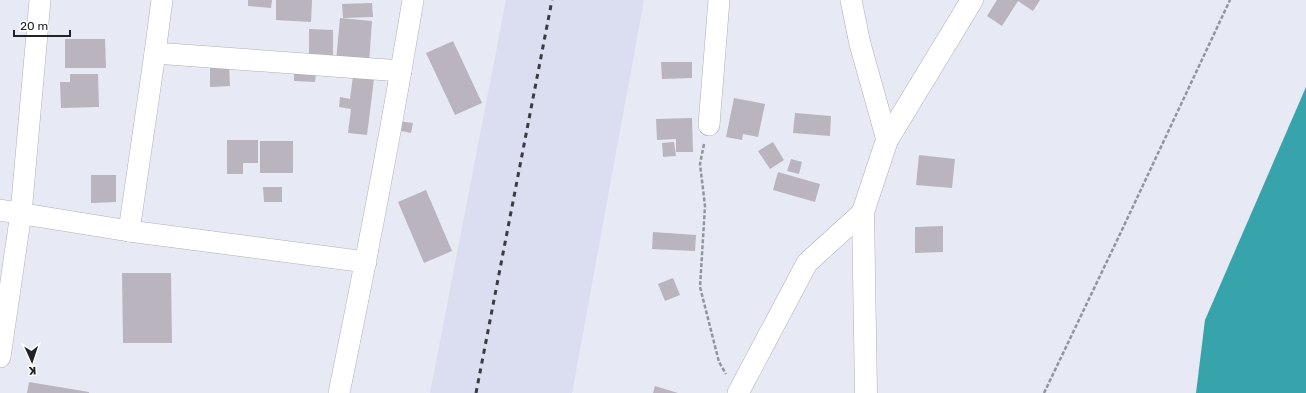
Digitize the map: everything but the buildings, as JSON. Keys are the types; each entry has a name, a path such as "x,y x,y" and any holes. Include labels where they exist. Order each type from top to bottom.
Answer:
{"street":[{"path":"0,357 22,213 40,0"},
{"path":"129,231 162,0"},
{"path":"339,393 366,262 402,71 413,0"},
{"path":"709,125 719,0"},
{"path":"852,0 860,44 887,140"},
{"path":"866,393 863,212 887,140 972,0"},
{"path":"155,53 402,71"},
{"path":"0,210 129,231 366,262"},
{"path":"738,393 807,263 863,212"}],"path":[{"path":"1044,393 1230,0"},
{"path":"709,125 700,164 705,206 700,287 719,362 726,374"}],"shaded area":[{"path":"506,0 644,0 572,393 430,393"}],"water":[{"path":"1306,87 1306,393 1196,393 1205,320"}],"railway":[{"path":"476,393 552,0"}]}
